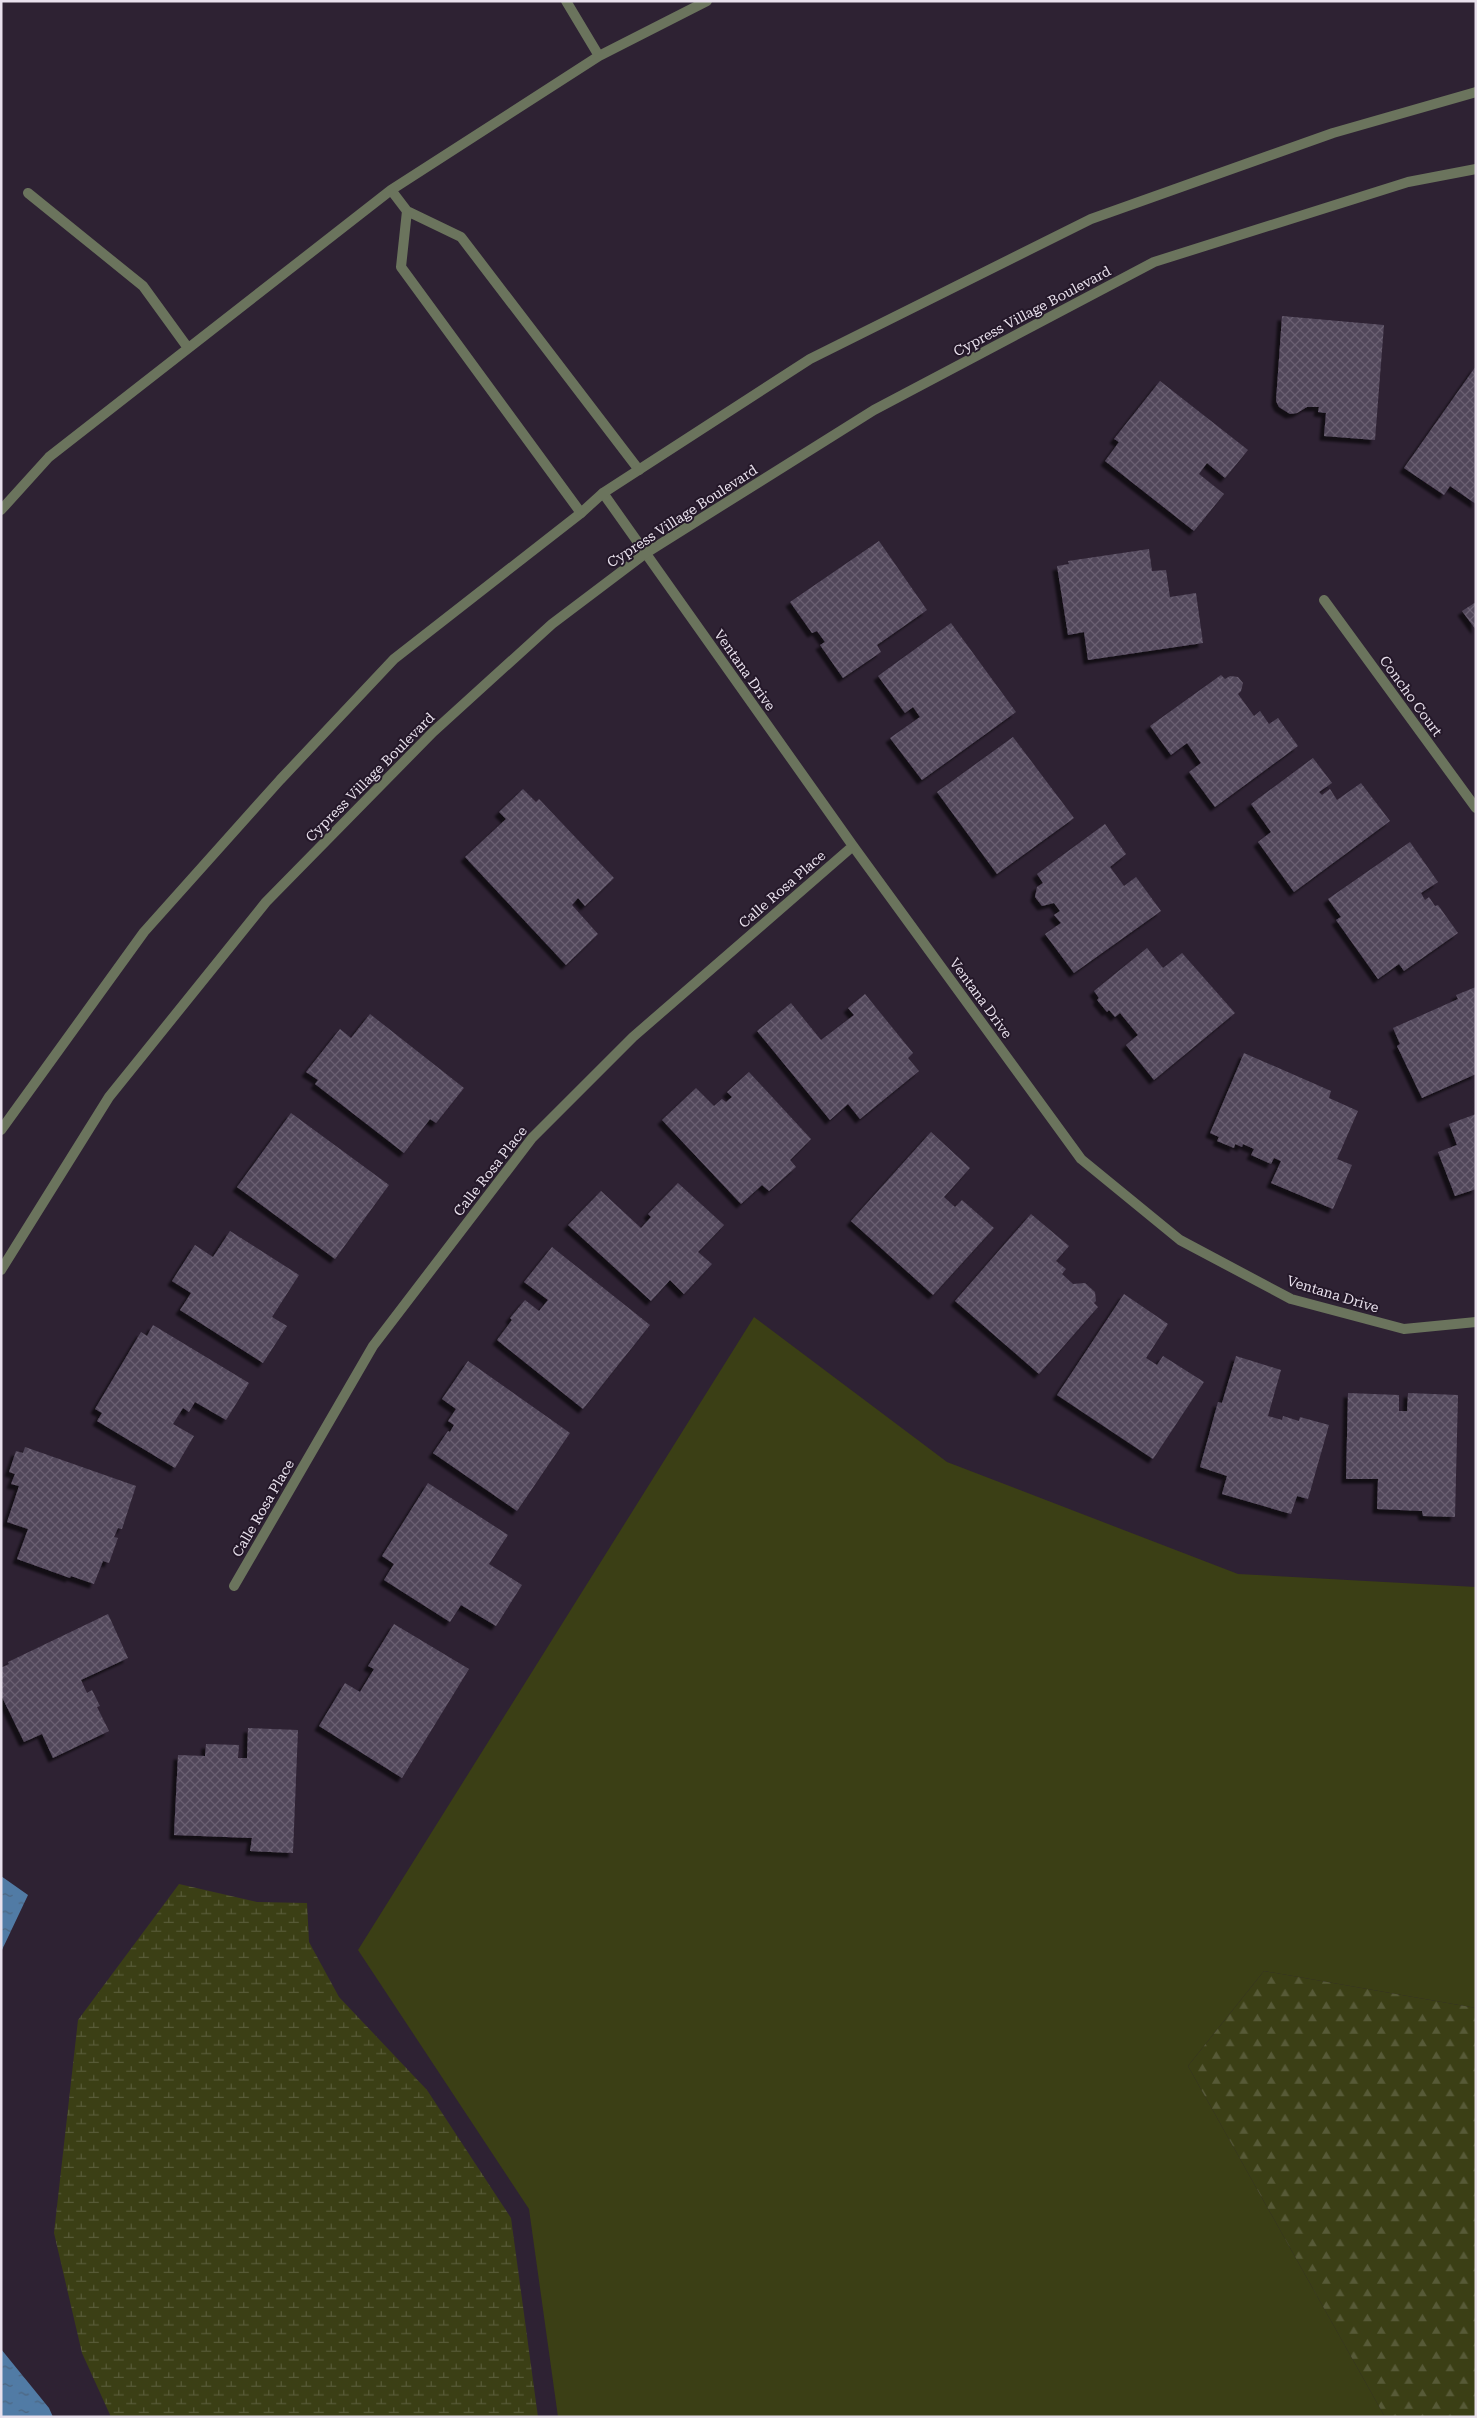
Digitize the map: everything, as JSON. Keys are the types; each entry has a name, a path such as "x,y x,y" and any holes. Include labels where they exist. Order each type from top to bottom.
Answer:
{"street":[{"path":"566,1 598,56"},
{"path":"1,510 49,457 391,190 598,56 706,1"},
{"path":"1,1130 144,932 300,758 394,659 581,513 603,493 810,360 1091,220 1333,133 1476,92"},
{"name":"Cypress Village Boulevard","path":"1,1270 109,1097 266,902 433,732 552,624 646,553 874,410 1154,262 1408,182 1476,169"},
{"path":"391,190 407,211 461,238 639,470"},
{"path":"28,193 143,286 188,348"},
{"path":"407,211 401,266 581,513"},
{"name":"Ventana Drive","path":"603,493 853,846 1081,1158 1180,1240 1291,1299 1404,1329 1476,1322"},
{"name":"Concho Court","path":"1324,600 1476,808"},
{"name":"Calle Rosa Place","path":"234,1586 373,1346 532,1138 633,1036 853,846"}],"green space":[{"path":"754,1317 947,1462 1238,1574 1476,1587 1476,2008 1264,1971 1188,2066 1385,2417 558,2417 529,2209 358,1950"},
{"path":"179,1884 257,1902 307,1903 309,1942 339,1997 427,2090 511,2218 538,2417 111,2417 82,2353 54,2233 78,2020"},
{"path":"1264,1971 1476,2008 1476,2417 1385,2417 1188,2066"}],"water":[{"path":"1,1876 28,1895 1,1952"},
{"path":"1,2349 49,2408 53,2417 1,2417"}],"building":[{"path":"1282,316 1384,325 1375,440 1324,436 1326,413 1318,412 1319,407 1307,407 1297,413 1290,414 1279,407 1276,401"},
{"path":"1476,366 1476,504 1450,486 1444,495 1404,468"},
{"path":"1160,381 1248,450 1225,478 1207,463 1199,474 1224,494 1194,531 1105,461 1119,442 1114,439"},
{"path":"879,541 927,610 877,645 881,652 843,678 820,645 825,642 817,631 812,633 790,602"},
{"path":"1149,549 1152,571 1166,570 1170,597 1196,593 1203,643 1088,660 1084,632 1068,635 1057,566 1069,564 1068,561"},
{"path":"1476,602 1476,630 1462,611"},
{"path":"951,623 1016,712 922,780 890,738 920,717 913,707 905,713 878,676"},
{"path":"1221,675 1225,679 1230,676 1238,677 1243,683 1238,694 1254,716 1260,711 1269,724 1278,718 1298,746 1215,807 1189,772 1201,763 1187,743 1171,755 1150,726"},
{"path":"1013,737 1074,818 997,874 937,792"},
{"path":"1313,758 1332,783 1319,792 1322,795 1330,789 1337,800 1361,783 1390,821 1294,892 1258,842 1271,832 1251,804"},
{"path":"523,789 536,802 539,799 614,878 585,906 578,898 572,905 598,934 566,965 465,857 506,819 499,812"},
{"path":"1105,824 1126,854 1110,867 1124,886 1136,877 1161,911 1074,973 1045,934 1061,923 1054,915 1060,911 1054,903 1042,906 1035,897 1037,887 1043,883 1037,874"},
{"path":"1410,842 1438,882 1421,893 1425,900 1429,897 1435,906 1438,905 1458,933 1404,971 1399,964 1378,979 1336,920 1341,917 1328,899"},
{"path":"1147,948 1163,968 1182,953 1235,1013 1154,1080 1126,1045 1138,1035 1120,1013 1115,1017 1109,1010 1107,1012 1097,1000 1099,998 1094,991"},
{"path":"1476,987 1476,1074 1422,1098 1397,1046 1400,1044 1393,1028 1458,999 1456,995"},
{"path":"865,994 913,1053 908,1058 919,1071 860,1119 848,1104 830,1120 757,1031 791,1003 821,1040 854,1015 848,1008"},
{"path":"370,1014 464,1088 436,1123 430,1119 404,1153 315,1084 318,1080 306,1072 340,1029 351,1038"},
{"path":"1244,1053 1331,1091 1329,1098 1358,1111 1337,1159 1352,1165 1333,1209 1271,1183 1281,1161 1274,1158 1271,1164 1251,1155 1254,1149 1243,1144 1242,1147 1235,1144 1234,1148 1217,1141 1219,1137 1210,1133"},
{"path":"749,1072 811,1139 790,1160 796,1167 769,1191 762,1185 741,1204 662,1120 696,1088 714,1106 722,1099 726,1102 732,1097 727,1092"},
{"path":"291,1113 389,1185 335,1259 237,1187"},
{"path":"1476,1114 1476,1189 1455,1196 1438,1152 1457,1145 1449,1124"},
{"path":"931,1132 970,1168 944,1197 955,1207 962,1200 994,1228 933,1295 851,1221"},
{"path":"678,1183 724,1225 698,1252 712,1264 684,1294 670,1280 651,1301 568,1225 601,1191 641,1228 651,1217 648,1214"},
{"path":"1031,1214 1069,1246 1056,1261 1066,1269 1062,1274 1073,1284 1085,1283 1095,1292 1096,1301 1094,1303 1098,1307 1039,1374 955,1301"},
{"path":"230,1231 299,1275 272,1317 287,1326 263,1363 180,1310 191,1293 172,1281 195,1245 213,1257"},
{"path":"552,1247 650,1325 583,1409 497,1340 512,1320 510,1318 525,1300 539,1311 548,1300 524,1282"},
{"path":"1124,1294 1168,1324 1146,1358 1157,1365 1163,1356 1204,1382 1153,1459 1057,1395"},
{"path":"153,1325 249,1383 226,1420 195,1402 189,1412 183,1408 173,1424 194,1436 175,1468 97,1421 102,1413 95,1409 141,1332 147,1336"},
{"path":"1236,1356 1281,1370 1268,1416 1282,1420 1283,1416 1299,1421 1300,1417 1329,1425 1308,1499 1297,1496 1291,1514 1222,1494 1227,1476 1200,1467 1218,1402 1222,1403"},
{"path":"468,1361 570,1433 517,1511 433,1453 454,1425 448,1421 456,1409 442,1399"},
{"path":"1348,1393 1399,1395 1399,1411 1407,1411 1408,1393 1458,1395 1455,1517 1423,1516 1422,1511 1377,1509 1378,1479 1346,1479"},
{"path":"25,1447 136,1486 122,1529 118,1528 114,1537 118,1538 109,1563 103,1561 94,1584 71,1576 70,1578 17,1559 28,1529 7,1522 19,1486 11,1484 15,1474 9,1472 16,1451 23,1453"},
{"path":"428,1483 508,1535 489,1564 522,1585 496,1626 461,1605 450,1622 384,1580 394,1564 382,1556"},
{"path":"108,1614 128,1658 81,1680 87,1693 92,1690 100,1706 97,1707 109,1731 53,1758 42,1734 24,1742 1,1695 1,1668 9,1664 8,1662"},
{"path":"394,1624 469,1669 402,1778 319,1726 345,1683 360,1692 374,1669 368,1666"},
{"path":"248,1728 298,1730 293,1853 250,1851 252,1838 174,1835 178,1755 205,1756 206,1744 239,1745 238,1758 247,1758"}]}
